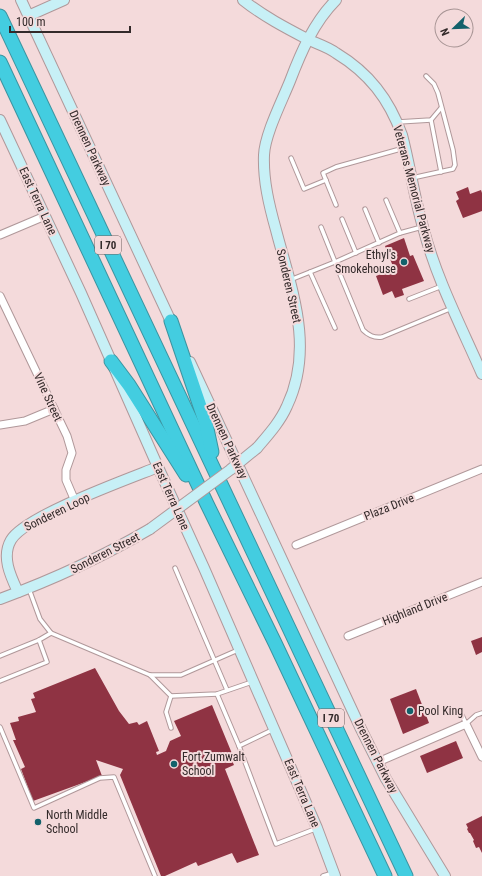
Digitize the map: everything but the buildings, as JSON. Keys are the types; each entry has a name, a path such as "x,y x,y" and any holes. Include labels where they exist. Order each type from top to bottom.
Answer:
{"highway":[{"name":"I 70","path":"0,16 406,876"},
{"name":"I 70","path":"0,62 207,504 275,643 385,876"},
{"path":"171,322 206,424 216,474"},
{"path":"111,361 129,384 186,476 207,504"}],"main road":[{"name":"Drennen Parkway","path":"21,0 347,699 378,762 402,806 445,876"},
{"path":"28,16 64,0"},
{"name":"Veterans Memorial Parkway","path":"243,0 264,15 335,52 360,69 376,86 387,102 397,122 405,148 422,227 443,286 482,374"},
{"name":"Sonderen Street","path":"0,599 98,558 150,529 230,470 257,448 274,427 287,406 295,384 300,361 300,333 295,303 272,214 265,179 264,154 267,139 293,71 308,39 327,9 336,0"},
{"name":"East Terra Lane","path":"0,120 81,293 240,649 317,828 335,874"},
{"name":"Sonderen Loop","path":"18,592 8,569 7,554 11,541 20,530 33,521 75,501 158,467"}],"street":[{"path":"0,235 45,216"},
{"name":"Vine Street","path":"0,296 67,436 72,453 66,470 66,480 75,501"},
{"path":"0,425 25,421 54,409"},
{"name":"Plaza Drive","path":"296,545 482,469"},
{"name":"Highland Drive","path":"348,636 482,582"},
{"path":"378,762 466,724 482,756"}],"lane":[{"path":"411,178 453,169 455,165 453,150 438,93 434,84 426,76"},
{"path":"397,122 431,120 441,108"},
{"path":"431,120 441,172"},
{"path":"336,205 323,173 336,167 405,148"},
{"path":"292,158 304,189 326,180"},
{"path":"386,200 400,234"},
{"path":"365,209 379,243"},
{"path":"342,219 356,253"},
{"path":"321,227 363,330 368,335 382,337 453,308"},
{"path":"289,281 400,234 422,227"},
{"path":"310,272 335,328"},
{"path":"409,300 443,286"},
{"path":"175,568 227,690"},
{"path":"29,588 40,619 51,633 150,675 171,696 217,694 254,682"},
{"path":"0,656 39,640 51,633"},
{"path":"0,681 47,662 39,640"},
{"path":"150,675 181,675 240,649"},
{"path":"217,694 239,746 276,844 317,828"},
{"path":"171,696 166,712 171,728"},
{"path":"462,715 466,724 476,715 482,713"},
{"path":"0,727 34,808 100,778 114,777 155,876"},
{"path":"239,746 275,729"},
{"path":"323,876 335,874"}],"place":[{"name":"Ethyl's Smokehouse","path":"404,262"},
{"name":"Pool King","path":"410,711"},
{"name":"Fort Zumwalt School","path":"174,764"},
{"name":"North Middle School","path":"38,822"}]}
